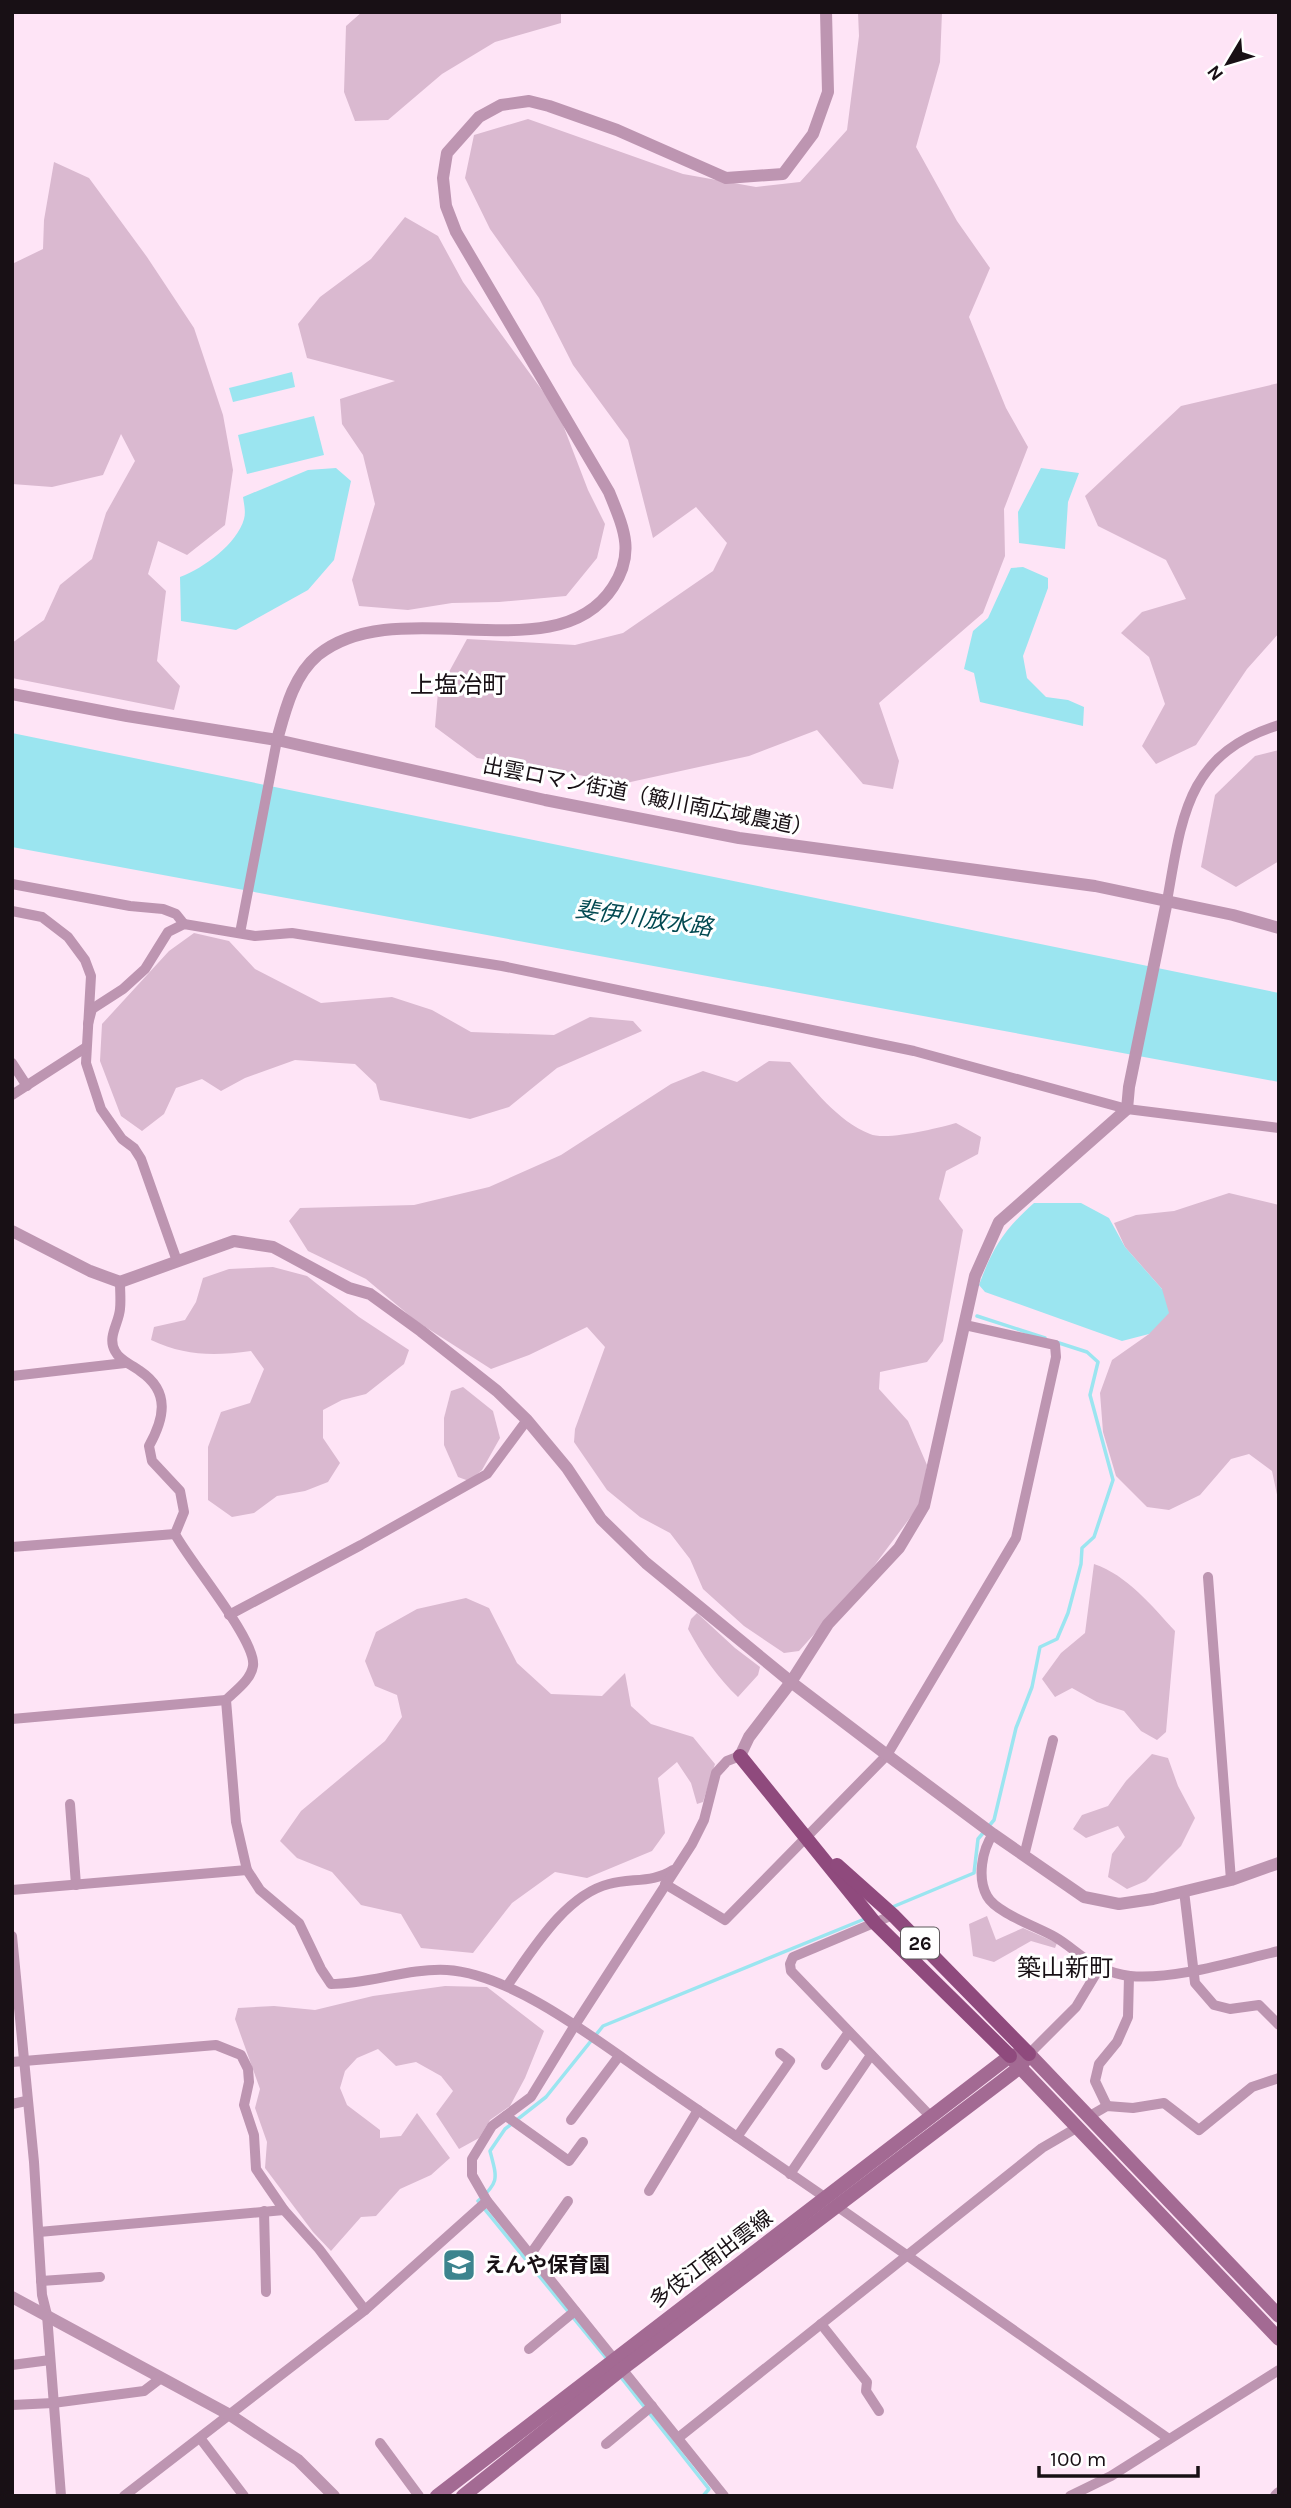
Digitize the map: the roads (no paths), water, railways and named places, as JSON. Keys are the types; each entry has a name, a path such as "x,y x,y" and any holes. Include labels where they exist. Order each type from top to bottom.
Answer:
{"main road":[{"name":"26","path":"740,1756 875,1923 1015,2062"},
{"name":"26","path":"805,1836 892,1915 1028,2054"},
{"path":"1279,2316 1083,2122 1015,2062 1028,2054 1083,2122 1279,2339"},
{"name":"多伎江南出雲線","path":"463,2496 618,2364 826,2198 932,2118 1015,2062"},
{"name":"多伎江南出雲線","path":"437,2496 838,2207 1015,2062"}],"street":[{"path":"240,933 277,740 292,692 318,656 363,634 395,628 531,629 565,623 591,613 622,574 626,553 624,530 609,492 456,232 445,197 443,178 447,153 479,117 501,106 529,101 617,130 726,178 783,174 813,134 828,92 826,12"},
{"name":"出雲ロマン街道（簸川南広域農道）","path":"12,694 277,740 545,800 739,838 1094,887 1233,915 1279,928"},
{"path":"724,2496 487,2201 472,2175 472,2159 492,2126 531,2097 692,1844 704,1819 716,1773 727,1761 740,1756 749,1737 791,1682 828,1624 899,1548 924,1506 975,1276 999,1222 1126,1109 1181,821 1192,793 1212,764 1234,743 1279,725"},
{"path":"12,884 130,906 163,909 176,914 184,924"},
{"path":"12,911 42,917 68,937 85,960 91,976 86,1063 102,1109 122,1139 134,1148 141,1159 177,1261"},
{"path":"88,1024 92,1009 123,989 145,969 168,932 184,924 255,936 292,933 502,966 914,1051 1126,1109 1279,1128"},
{"path":"12,1095 85,1048"},
{"path":"12,1063 27,1086"},
{"path":"12,1231 90,1271 120,1282 234,1241 273,1247 349,1287 370,1294 497,1391 527,1420 567,1468 601,1518 637,1554 791,1682 993,1834 1084,1897 1119,1904 1153,1899 1231,1880 1279,1863"},
{"path":"12,1718 226,1700 249,1676 254,1664 246,1642 175,1534 184,1511 180,1492 152,1461 149,1446 160,1426 163,1403 156,1386 141,1371 125,1363 114,1350 112,1332 120,1311 120,1282"},
{"path":"665,1884 725,1920 887,1755 1016,1538 1056,1357 1055,1345 965,1325"},
{"path":"12,1376 125,1363"},
{"path":"229,1615 361,1545 486,1474 527,1420"},
{"path":"12,1547 175,1534"},
{"path":"1208,1577 1231,1880"},
{"path":"226,1700 236,1822 247,1870 260,1890 299,1923 331,1984 448,1970 486,1978 507,1986 575,2025 826,2198"},
{"path":"1024,1856 1053,1740"},
{"path":"70,1804 76,1885"},
{"path":"993,1834 985,1846 982,1875 987,1897 1007,1913 1058,1938 1074,1952 1100,1967 1129,1976 1192,1970 1279,1951"},
{"path":"507,1986 559,1915 593,1891 609,1884 662,1877 674,1869"},
{"path":"12,1890 247,1870"},
{"path":"1184,1891 1195,1983 1214,2005 1230,2009 1259,2005 1279,2025"},
{"path":"892,1915 793,1957 791,1971 932,2118"},
{"path":"12,1936 17,2062 26,2101 61,2496"},
{"path":"1028,2054 1076,2007 1100,1967"},
{"path":"1107,2106 1095,2081 1099,2064 1117,2042 1128,2017 1129,1976"},
{"path":"826,2065 849,2032"},
{"path":"17,2062 216,2045 241,2055 248,2069 249,2082 244,2105 254,2135 256,2169 284,2210 319,2249 365,2310"},
{"path":"737,2137 790,2060 780,2053"},
{"path":"790,2174 871,2055"},
{"path":"572,2120 619,2056"},
{"path":"678,2438 1042,2148 1107,2106 1133,2108 1164,2103 1199,2130 1252,2087 1279,2078"},
{"path":"12,2104 26,2101"},
{"path":"649,2191 698,2110"},
{"path":"506,2116 569,2161 583,2142"},
{"path":"124,2496 365,2310 487,2201"},
{"path":"530,2255 568,2201"},
{"path":"838,2207 1168,2438"},
{"path":"39,2232 284,2210"},
{"path":"264,2211 266,2291"},
{"path":"41,2281 100,2277"},
{"path":"12,2297 230,2415 298,2460 334,2496"},
{"path":"528,2349 575,2311"},
{"path":"821,2324 867,2382 866,2391 879,2411"},
{"path":"12,2365 50,2360"},
{"path":"1070,2496 1087,2493 1168,2438 1279,2370"},
{"path":"12,2405 53,2403 144,2391 161,2378"},
{"path":"606,2444 652,2406"},
{"path":"200,2438 244,2496"},
{"path":"380,2444 419,2496"},
{"path":"137,2486 145,2496"}],"water":[{"path":"292,372 295,387 233,402 229,388"},
{"path":"314,416 324,455 247,474 238,435"},
{"path":"336,468 351,481 334,560 308,590 236,630 181,621 180,577 199,568 227,546 245,516 243,497 308,470"},
{"path":"1041,468 1079,473 1068,502 1065,549 1019,543 1018,512"},
{"path":"1023,567 1048,578 1048,588 1023,656 1027,678 1046,697 1068,700 1084,707 1083,726 980,702 974,673 964,669 973,631 988,618 1011,568"},
{"name":"斐伊川放水路","path":"12,733 1279,993 1279,1082 12,847"},
{"path":"1034,1203 1081,1203 1109,1218 1125,1247 1162,1289 1169,1313 1149,1334 1122,1341 985,1292 979,1285 995,1249 1007,1231"}],"waterway":[{"path":"977,1316 1045,1338"},
{"path":"890,1908 974,1873 978,1839 994,1820 1016,1728 1032,1687 1040,1647 1057,1639 1068,1613 1081,1564 1082,1548 1094,1537 1113,1480 1090,1395 1098,1362 1087,1352 1056,1342"},
{"path":"607,2359 478,2201 490,2189 495,2179 490,2151 505,2129 546,2097 603,2026 867,1918"},
{"path":"620,2376 709,2489 703,2496"}],"place":[{"name":"えんや保育園","path":"459,2265"}],"district":[{"name":"上塩冶町","path":"458,685"},
{"name":"築山新町","path":"1065,1968"}]}
